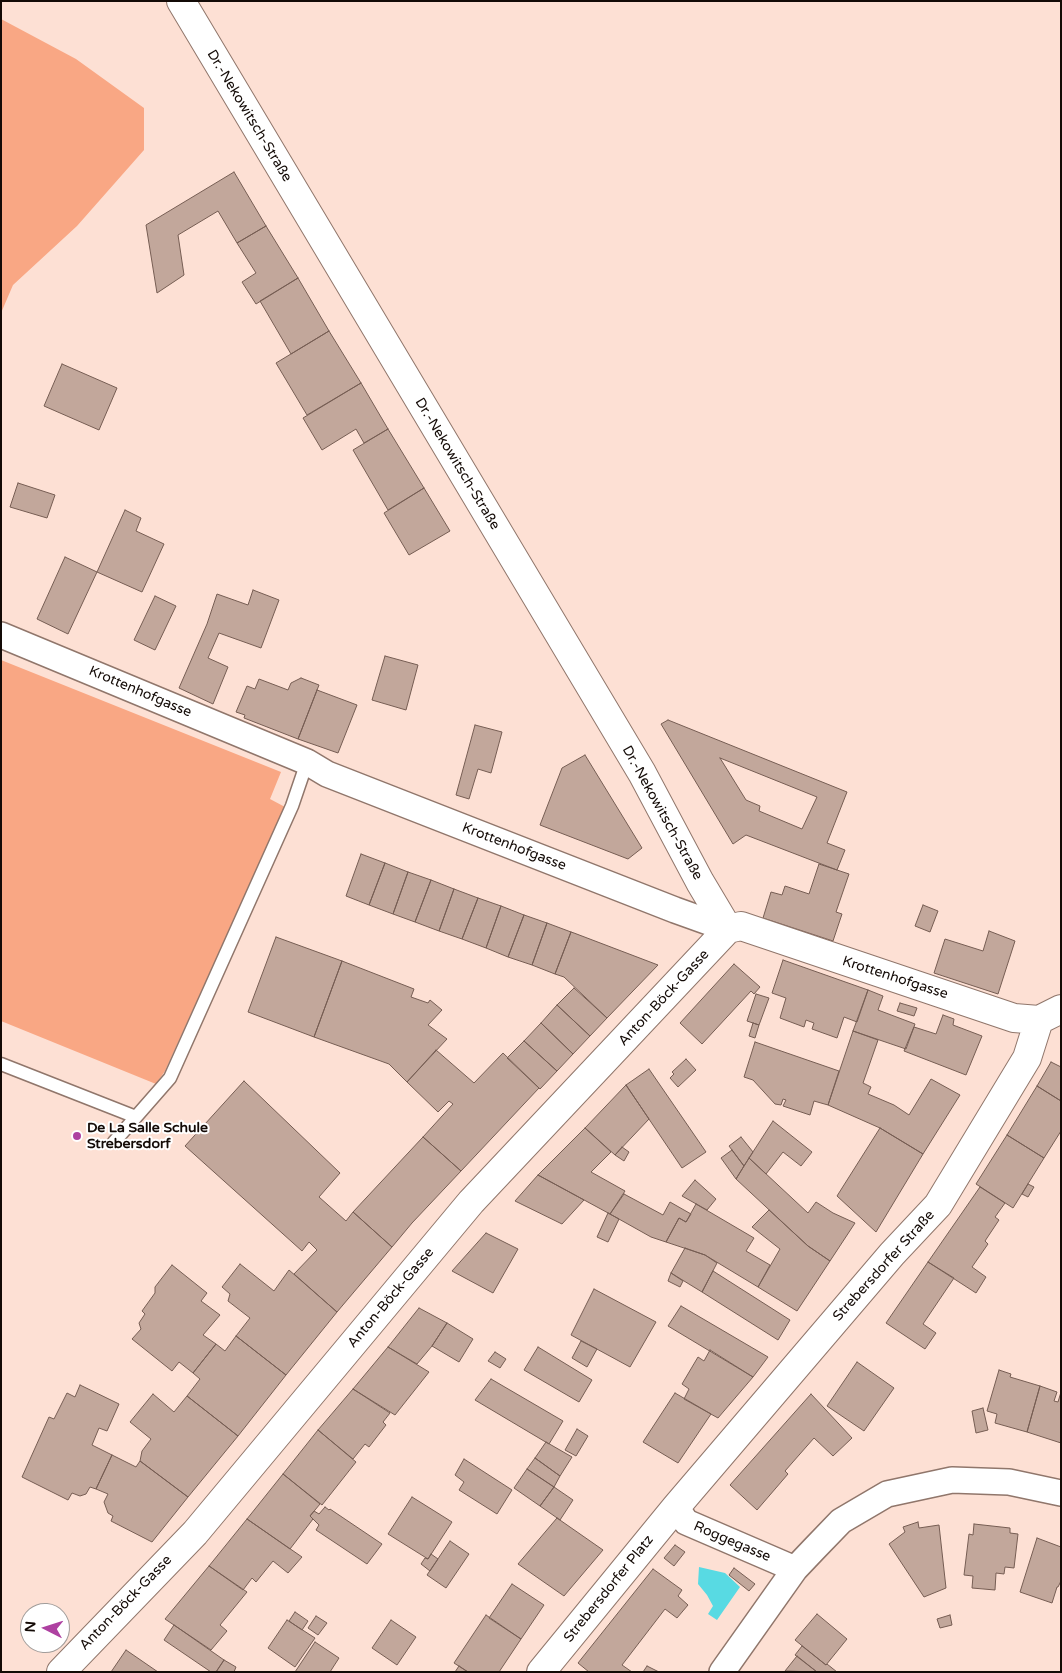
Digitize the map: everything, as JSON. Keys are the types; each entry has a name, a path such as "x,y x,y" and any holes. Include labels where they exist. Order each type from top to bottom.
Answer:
{"main road":[{"name":"Dr.-Nekowitsch-Straße","path":"181,1 642,773 700,882 728,929"},
{"name":"Krottenhofgasse","path":"728,929 741,926 1014,1018 1050,1014"},
{"name":"Anton-Böck-Gasse","path":"61,1672 195,1533 472,1202 728,929"},
{"name":"Strebersdorfer Straße","path":"676,1507 892,1254 938,1205 1027,1058 1050,1014"},
{"name":"Strebersdorfer Platz","path":"541,1672 676,1507"}],"street":[{"name":"Krottenhofgasse","path":"1,634 308,762 327,774 728,929"},
{"path":"722,1672 795,1569 841,1520 887,1494 952,1480 1008,1482 1061,1493"},
{"name":"Roggegasse","path":"676,1507 686,1522 795,1569"}],"lane":[{"path":"114,1142 170,1078 292,806 308,762"},
{"path":"1,1064 136,1117"}],"shaded area":[{"path":"1,19 76,59 144,108 144,150 77,226 13,285 1,313"},
{"name":"De La Salle Schule Strebersdorf","path":"1,660 281,772 270,799 285,807 165,1071 156,1084 1,1021"}],"water":[{"path":"699,1567 725,1573 740,1587 717,1620 708,1614 713,1606 698,1584"}],"building":[{"path":"234,172 266,226 237,243 218,211 178,235 184,275 157,293 146,225"},
{"path":"266,226 298,278 256,304 242,282 256,273 237,243"},
{"path":"298,278 329,331 291,354 260,301"},
{"path":"329,331 361,383 307,415 276,363"},
{"path":"62,364 117,388 99,430 44,406"},
{"path":"361,383 388,429 364,443 356,429 322,450 303,418"},
{"path":"388,429 424,488 388,510 353,450"},
{"path":"18,483 55,495 47,518 10,507"},
{"path":"424,488 450,531 409,555 384,513"},
{"path":"125,510 141,518 136,531 164,544 142,592 97,572"},
{"path":"65,557 97,572 68,634 37,619"},
{"path":"253,590 279,600 261,648 219,633 208,658 228,667 213,704 179,688 207,624 217,594 248,605"},
{"path":"155,596 176,606 155,650 134,640"},
{"path":"385,656 418,665 406,710 372,700"},
{"path":"301,678 319,685 298,739 244,718 245,715 236,712 247,686 255,689 259,679 288,690 291,683"},
{"path":"317,690 357,705 338,753 298,739"},
{"path":"668,720 847,792 827,843 845,850 837,870 746,835 733,844 661,724","holes":["720,758 817,797 802,829 759,811 760,806 746,800"]},
{"path":"475,725 502,732 491,773 478,769 469,799 456,795"},
{"path":"585,755 642,848 628,859 540,825 562,768"},
{"path":"361,854 385,863 369,905 346,896"},
{"path":"385,863 408,872 393,914 369,905"},
{"path":"819,864 849,874 836,912 842,914 833,941 763,918 771,892 782,895 785,886 809,894"},
{"path":"408,872 431,880 415,922 393,914"},
{"path":"431,880 454,889 439,931 415,922"},
{"path":"454,889 478,898 462,939 439,931"},
{"path":"478,898 501,906 486,948 462,939"},
{"path":"923,905 938,911 930,932 915,926"},
{"path":"501,906 524,915 508,957 486,948"},
{"path":"524,915 547,923 532,965 508,957"},
{"path":"547,923 571,932 555,974 532,965"},
{"path":"989,931 1015,941 998,994 934,973 945,939 983,951"},
{"path":"571,932 658,965 607,1018 564,977 555,974"},
{"path":"276,937 342,961 314,1037 248,1012"},
{"path":"783,960 868,990 857,1022 844,1017 837,1038 812,1029 814,1023 806,1020 804,1027 780,1018 786,998 772,993"},
{"path":"342,961 414,989 411,997 428,1003 430,1000 442,1010 428,1025 447,1039 407,1082 389,1064 314,1037"},
{"path":"734,964 760,987 754,994 751,991 702,1044 680,1023"},
{"path":"574,988 607,1018 590,1036 557,1005"},
{"path":"868,990 883,996 878,1010 915,1024 906,1049 853,1031"},
{"path":"756,994 769,998 759,1025 747,1021"},
{"path":"900,1003 917,1008 914,1016 897,1011"},
{"path":"557,1005 590,1036 573,1054 541,1023"},
{"path":"943,1015 954,1019 953,1025 982,1036 966,1075 904,1051 914,1027 936,1034"},
{"path":"541,1023 573,1054 557,1071 524,1041"},
{"path":"753,1023 759,1025 755,1038 749,1036"},
{"path":"853,1031 878,1040 863,1083 871,1087 868,1094 894,1105 909,1115 931,1079 960,1095 923,1154 880,1128 828,1105"},
{"path":"524,1041 557,1071 540,1089 507,1058"},
{"path":"755,1042 839,1071 828,1105 814,1101 810,1115 783,1106 786,1100 783,1099 781,1105 775,1104 753,1080 744,1077"},
{"path":"436,1050 474,1083 503,1053 539,1088 461,1171 423,1137 453,1104 449,1101 438,1112 407,1082"},
{"path":"686,1059 696,1070 678,1087 670,1078 674,1074 672,1072"},
{"path":"1051,1062 1061,1067 1061,1101 1037,1086"},
{"path":"649,1069 706,1152 682,1168 626,1085"},
{"path":"244,1081 340,1173 319,1197 346,1221 353,1212 392,1247 337,1312 294,1274 317,1250 309,1242 302,1251 185,1146"},
{"path":"626,1085 649,1119 615,1155 585,1128"},
{"path":"1037,1086 1061,1101 1061,1131 1044,1158 1007,1135"},
{"path":"773,1121 812,1152 801,1166 783,1152 766,1174 749,1158"},
{"path":"585,1128 611,1152 591,1172 625,1191 610,1214 538,1175"},
{"path":"880,1128 923,1154 876,1232 837,1196"},
{"path":"1007,1135 1044,1158 1013,1208 976,1184"},
{"path":"423,1137 461,1171 392,1247 353,1212"},
{"path":"741,1137 753,1152 744,1166 729,1146"},
{"path":"622,1147 629,1152 624,1161 615,1155"},
{"path":"732,1150 744,1166 736,1179 721,1158"},
{"path":"749,1158 808,1213 816,1202 833,1213 855,1223 830,1261 808,1246 736,1179"},
{"path":"538,1175 584,1200 562,1224 515,1201"},
{"path":"695,1180 716,1199 707,1210 682,1196"},
{"path":"1028,1184 1034,1187 1028,1197 1022,1194"},
{"path":"980,1187 1005,1203 995,1217 999,1220 985,1241 988,1244 972,1267 986,1277 976,1293 928,1262"},
{"path":"624,1194 663,1215 670,1202 691,1214 686,1222 679,1218 666,1242 651,1237 610,1214"},
{"path":"696,1204 754,1238 746,1251 770,1265 758,1287 705,1255 666,1242 679,1218 686,1222"},
{"path":"769,1210 808,1246 830,1261 797,1311 758,1287 780,1249 752,1227"},
{"path":"608,1213 619,1219 608,1242 597,1237"},
{"path":"486,1233 518,1249 493,1293 452,1271"},
{"path":"685,1248 705,1255 717,1263 702,1292 671,1273"},
{"path":"928,1262 954,1278 923,1324 936,1333 925,1349 886,1323"},
{"path":"240,1264 274,1291 289,1270 337,1312 286,1375 236,1336 250,1318 228,1301 230,1294 222,1287"},
{"path":"172,1265 207,1293 201,1301 220,1315 203,1335 216,1344 193,1373 179,1362 172,1371 132,1339 141,1329 139,1323 145,1314 142,1311 155,1293 155,1287"},
{"path":"713,1271 790,1320 778,1340 702,1292"},
{"path":"671,1273 683,1281 680,1287 668,1281"},
{"path":"594,1289 656,1322 630,1367 571,1335"},
{"path":"681,1306 768,1357 753,1377 668,1326"},
{"path":"419,1308 447,1323 417,1364 388,1347"},
{"path":"447,1323 473,1339 459,1362 432,1346"},
{"path":"236,1336 286,1375 238,1436 187,1396 200,1379 193,1373 216,1344 225,1351"},
{"path":"581,1341 597,1349 587,1367 572,1358"},
{"path":"388,1347 429,1372 395,1415 353,1389"},
{"path":"538,1347 592,1380 579,1402 524,1370"},
{"path":"710,1350 753,1377 718,1418 684,1399 689,1389 682,1384 698,1357 704,1361"},
{"path":"495,1352 506,1359 500,1368 488,1361"},
{"path":"857,1362 894,1388 864,1431 827,1406"},
{"path":"999,1370 1011,1374 1010,1377 1040,1386 1027,1432 995,1423 997,1414 987,1411"},
{"path":"491,1379 563,1421 549,1444 475,1400"},
{"path":"80,1385 119,1404 107,1431 99,1428 92,1445 112,1455 96,1489 90,1487 86,1494 80,1496 72,1493 68,1500 22,1477 49,1417 54,1419 67,1393 75,1397"},
{"path":"1040,1386 1057,1392 1054,1401 1058,1402 1061,1392 1061,1443 1027,1432"},
{"path":"353,1389 390,1413 383,1422 386,1425 369,1447 365,1444 353,1459 318,1430"},
{"path":"675,1393 711,1414 678,1463 643,1442"},
{"path":"153,1394 174,1412 187,1396 238,1436 188,1497 140,1461 142,1451 151,1439 130,1422"},
{"path":"811,1394 852,1438 833,1456 814,1438 785,1471 788,1474 757,1510 730,1485"},
{"path":"983,1408 988,1430 976,1433 972,1411"},
{"path":"577,1429 588,1436 576,1456 565,1450"},
{"path":"318,1430 356,1462 322,1505 283,1474"},
{"path":"546,1442 572,1457 560,1476 535,1458"},
{"path":"112,1455 136,1467 140,1461 188,1497 152,1542 111,1521 113,1516 108,1513 104,1502 108,1494 96,1489"},
{"path":"535,1458 560,1476 554,1487 527,1469"},
{"path":"464,1459 512,1490 497,1514 459,1490 464,1482 455,1475"},
{"path":"527,1469 554,1487 540,1506 514,1488"},
{"path":"283,1474 320,1504 310,1516 313,1519 290,1549 247,1519"},
{"path":"554,1487 573,1500 560,1520 540,1506"},
{"path":"412,1497 452,1522 428,1559 388,1534"},
{"path":"325,1507 382,1544 367,1564 316,1530 319,1525 310,1516 314,1511 319,1514"},
{"path":"557,1518 603,1550 564,1596 518,1564"},
{"path":"247,1519 302,1557 288,1573 273,1561 256,1582 252,1578 243,1590 209,1566"},
{"path":"918,1522 919,1528 939,1525 946,1588 924,1597 889,1544 905,1532 903,1527"},
{"path":"974,1524 1010,1528 1010,1533 1018,1534 1014,1568 1005,1567 1004,1574 996,1573 995,1590 972,1588 973,1576 964,1575 969,1534 973,1535"},
{"path":"1037,1538 1061,1547 1061,1581 1052,1603 1020,1592"},
{"path":"450,1541 469,1554 446,1588 427,1575"},
{"path":"675,1545 685,1552 674,1566 664,1558"},
{"path":"431,1554 438,1559 430,1571 421,1564"},
{"path":"209,1566 247,1592 220,1625 227,1631 211,1650 165,1619"},
{"path":"734,1568 755,1584 749,1591 729,1575"},
{"path":"653,1569 682,1590 678,1596 688,1605 677,1618 665,1609 622,1665 632,1672 589,1672 578,1663"},
{"path":"512,1584 544,1605 521,1639 489,1618"},
{"path":"295,1612 308,1621 302,1630 289,1621"},
{"path":"817,1614 847,1639 826,1665 795,1640"},
{"path":"486,1615 521,1639 499,1672 468,1672 454,1663"},
{"path":"950,1615 952,1625 940,1628 937,1619"},
{"path":"316,1616 327,1623 318,1635 308,1628"},
{"path":"287,1620 315,1638 295,1667 268,1648"},
{"path":"391,1620 416,1637 397,1665 372,1648"},
{"path":"174,1625 224,1660 216,1672 211,1672 164,1640"},
{"path":"315,1642 339,1658 330,1672 295,1672"},
{"path":"802,1646 837,1672 817,1672 795,1655"},
{"path":"126,1650 158,1672 111,1672"},
{"path":"797,1656 817,1672 785,1671"},
{"path":"224,1660 236,1667 234,1672 216,1672"},
{"path":"459,1666 468,1672 455,1672"},
{"path":"647,1666 659,1672 643,1672"}],"place":[{"name":"De La Salle Schule Strebersdorf","path":"77,1136"}]}
